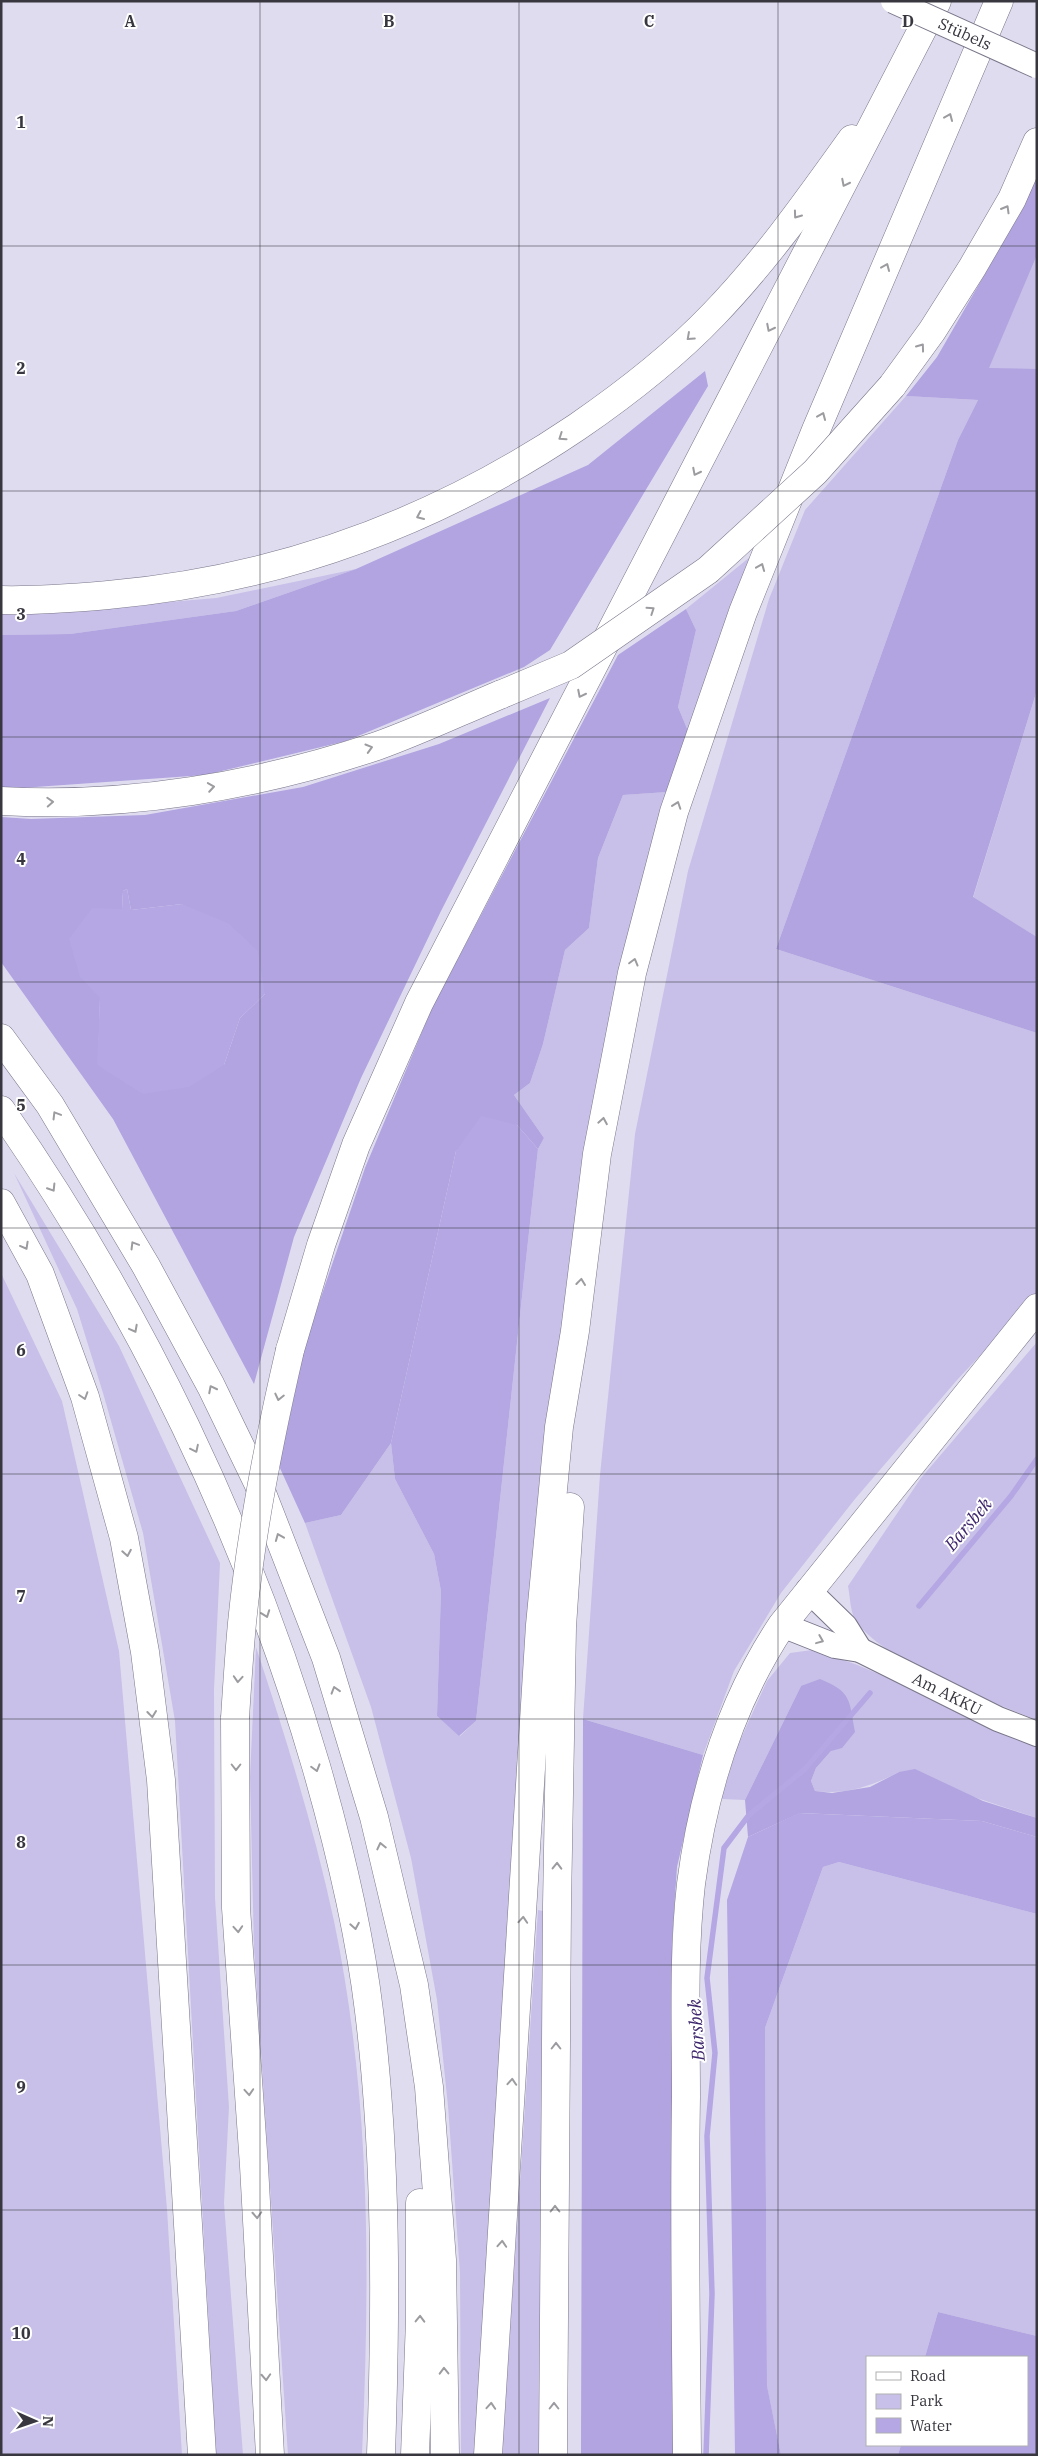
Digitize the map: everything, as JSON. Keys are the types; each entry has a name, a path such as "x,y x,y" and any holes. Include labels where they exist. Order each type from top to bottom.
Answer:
{"main road":[{"path":"270,2455 254,2166 236,1908 235,1718 242,1623 254,1530 270,1438 290,1350 321,1245 356,1145 419,1003 937,1"},
{"path":"488,2455 540,1625 559,1427 575,1331 605,1108 632,973 674,812 743,612 816,430 999,1"},
{"path":"1,600 50,600 148,592 205,583 254,572 334,549 383,531 463,496 509,470 605,408 642,379 712,316 764,259 907,62"},
{"path":"1,801 32,803 140,798 264,778 377,745 571,665 708,570 815,472 892,386 932,332 972,268 1012,199 1037,142"},
{"path":"1,1038 50,1105 146,1266 210,1386 258,1483 326,1658 374,1817 414,1985 429,2087 442,2260 445,2455"},
{"path":"1,1110 74,1222 124,1311 220,1500 260,1595 287,1672 334,1830 352,1911 369,2008 378,2105 385,2225 386,2323 381,2455"},
{"path":"1,1203 40,1274 85,1397 124,1538 145,1652 163,1808 202,2455"},
{"path":"687,2455 685,2133 687,1946 691,1884 707,1797 719,1754 734,1712 752,1674 782,1625 808,1590 1037,1308"},
{"path":"553,2455 561,1637 575,1429 575,1331"},
{"path":"391,1893 413,2077 421,2217 415,2455"}],"street":[{"name":"Stübels","path":"893,1 1037,66"},
{"path":"808,1590 845,1626 860,1650"},
{"name":"Am AKKU","path":"782,1625 835,1646 860,1650 998,1719 1037,1734"}],"green space":[{"path":"1037,255 1037,369 988,369"},
{"path":"906,396 978,400 958,440 776,949 1037,1033 1037,1295 957,1380 855,1499 781,1593 734,1671 703,1755 583,1719 600,1475 635,1134 688,871 769,599 805,510"},
{"path":"750,557 688,731 678,707 696,630 686,609"},
{"path":"356,569 236,611 70,634 1,635 1,611 42,613 216,598"},
{"path":"1037,690 1037,937 973,898"},
{"path":"667,792 636,910 595,1089 556,1373 480,2455 461,2455 460,2273 448,2106 437,2000 411,1858 371,1707 305,1523 341,1515 391,1443 395,1479 434,1554 441,1591 437,1716 460,1736 476,1721 538,1149 544,1138 514,1095 530,1083 543,1044 565,950 589,928 598,858 623,795"},
{"path":"14,1173 119,1346 220,1563 214,1690 215,1898 229,2107 224,2203 243,2455 216,2455 175,1721 143,1533 77,1309"},
{"path":"1,1273 62,1401 119,1651 167,2209 182,2455 1,2455"},
{"path":"1037,1342 1037,1720 938,1678 887,1649 868,1634 853,1616 848,1586 921,1478"},
{"path":"256,1647 299,1783 318,1852 334,1921 355,2054 365,2187 366,2320 362,2455 288,2455 254,1948 250,1777"},
{"path":"812,1650 855,1664 1037,1741 1037,1818 899,1772 858,1788 837,1792 815,1791 811,1781 816,1768 831,1751 801,1686 745,1800 721,1799 738,1745 767,1681 790,1653"},
{"path":"839,1862 1037,1914 1037,2336 938,2312 925,2356 866,2356 866,2446 901,2446 898,2455 781,2455 767,2387 765,2028 823,1867"},
{"path":"538,1910 543,1911 540,2455 502,2455"}],"shaded area":[{"path":"1037,173 1037,255 989,368 1037,369 1037,690 973,897 1037,937 1037,1033 776,949 958,440 978,400 906,396 937,357 1023,208"},
{"path":"705,371 708,386 550,650 524,667 346,741 205,775 21,788 1,787 1,635 70,634 236,611 356,569 588,465"},
{"path":"686,609 696,630 678,707 688,731 667,792 623,795 598,858 589,928 565,950 543,1044 530,1083 514,1095 544,1138 538,1149 517,1125 456,1151 391,1443 341,1515 305,1523 279,1466 306,1341 365,1168 432,1008 618,655"},
{"path":"550,698 441,911 361,1078 294,1237 254,1384 113,1119 1,962 1,817 31,819 145,815 303,787 439,744","holes":["127,889 131,910 182,904 265,994 240,1018 224,1065 98,1065 100,998 122,909 123,891"]},
{"path":"820,1679 844,1693 852,1712 855,1732 842,1748 831,1751 816,1768 811,1781 815,1791 832,1793 870,1787 899,1772 915,1769 983,1801 1037,1818 1037,1837 982,1821 800,1813 748,1837 745,1800 801,1686"},
{"path":"583,1719 703,1755 677,1867 672,1942 678,2455 581,2455"},
{"path":"938,2312 1037,2336 1037,2455 898,2455 901,2446 1028,2446 1028,2356 925,2356"}],"water":[{"path":"127,889 131,910 182,904 228,923 258,951 265,994 240,1018 224,1065 189,1087 143,1094 97,1065 100,998 80,977 69,939 92,908 122,909 123,891"},
{"path":"481,1116 517,1125 538,1149 476,1721 459,1736 437,1716 441,1591 434,1554 395,1479 391,1443 456,1151"},
{"path":"799,1813 982,1821 1037,1837 1037,1914 839,1862 823,1867 765,2028 767,2386 781,2455 735,2455 727,1900 748,1837"}],"waterway":[{"name":"Barsbek","path":"919,1606 1011,1496 1037,1459"},
{"name":"Barsbek","path":"706,2455 712,2294 707,2136 715,2053 707,1978 724,1848 749,1815 805,1769 870,1693"}]}
